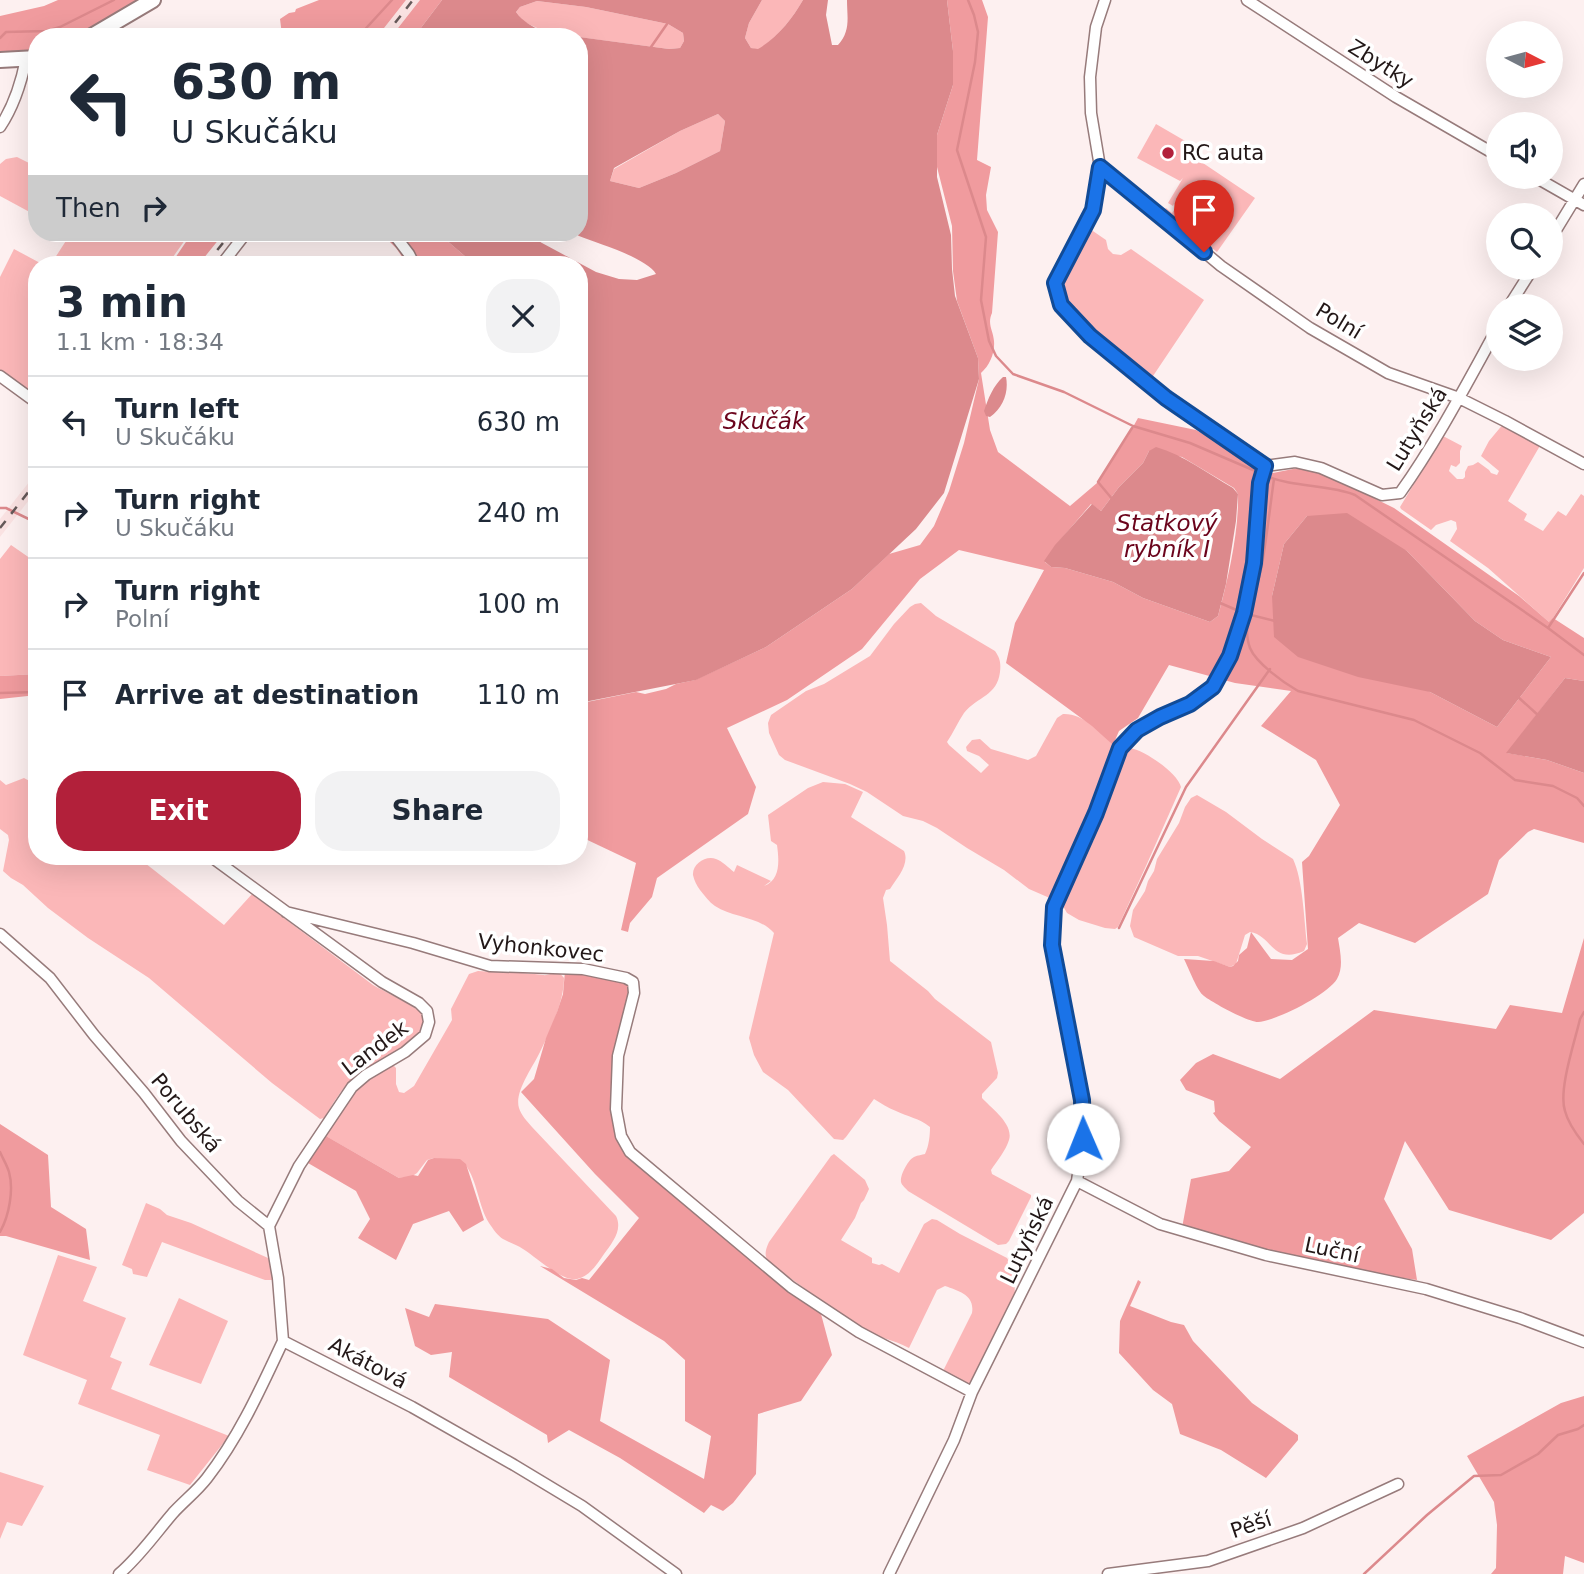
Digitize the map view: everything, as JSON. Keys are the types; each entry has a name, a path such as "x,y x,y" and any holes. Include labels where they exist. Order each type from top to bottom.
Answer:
{"main road":[{"path":"105,28 153,0"},
{"path":"2,60 28,58"}],"street":[{"path":"1105,0 1096,27 1090,77 1091,113 1100,167 1093,210 1055,283 1061,305 1090,336 1166,398 1265,466"},
{"name":"Zbytky","path":"1247,0 1396,97 1486,149"},
{"path":"0,127 7,117 28,66"},
{"name":"Polní","path":"1100,167 1221,266 1310,328 1388,373 1459,398 1584,464"},
{"path":"1563,223 1579,203 1584,184"},
{"path":"1555,189 1579,203"},
{"path":"228,256 239,242"},
{"name":"Lutyňská","path":"889,1574 954,1440 972,1392 1077,1181 1083,1139 1082,1100 1052,945 1054,907 1096,813 1120,748 1137,730 1190,704 1213,687 1230,656 1244,613 1254,563 1260,483 1265,466 1295,462 1321,468 1381,495 1399,493 1459,398 1486,349"},
{"path":"0,376 28,396"},
{"name":"Vyhonkovec","path":"222,865 286,912 413,943 490,966 583,968 633,982 634,993 618,1056 616,1109 621,1136 630,1152 791,1287 859,1332 972,1392"},
{"name":"Landek","path":"270,1226 299,1166 352,1087 416,1043 425,1035 429,1022 427,1012 419,1003 382,982 286,912"},
{"name":"Porubská","path":"0,934 50,978 181,1141 239,1201 270,1226"},
{"name":"Luční","path":"1077,1181 1160,1224 1266,1255 1426,1289 1520,1318 1584,1342"},
{"path":"119,1574 206,1480 251,1409 284,1341 270,1226"},
{"name":"Akátová","path":"284,1341 412,1407 520,1468 582,1506 676,1574"},
{"name":"Pěší","path":"1108,1574 1208,1561 1303,1528 1398,1484"}],"shaded area":[{"path":"58,0 143,0 95,28 28,28 28,53 0,52 0,16"},
{"path":"319,0 406,0 384,28 281,28 280,19"},
{"path":"406,0 420,0 398,28 384,28"},
{"path":"420,0 442,0 421,28 398,28"},
{"path":"762,0 803,0 784,28 758,50 751,48 745,38 749,23"},
{"path":"947,0 982,0 988,17 977,160 991,167 986,195 987,210 998,232 990,320 994,350 981,373 990,430 998,452 1070,506 1097,483 1138,418 1196,430 1273,473 1298,468 1323,473 1394,508 1519,596 1549,622 1553,618 1584,638 1584,681 1565,678 1507,753 1547,760 1584,773 1584,843 1534,829 1528,832 1499,860 1488,894 1415,943 1359,923 1338,938 1341,959 1337,979 1301,1006 1266,1021 1253,1021 1204,996 1184,959 1214,961 1233,966 1247,948 1251,932 1271,959 1292,960 1308,949 1302,862 1309,856 1340,805 1316,760 1261,726 1291,691 1235,683 1169,665 1138,718 1119,731 1113,745 1092,726 1006,663 1015,623 1044,570 959,550 920,579 862,649 787,700 727,728 756,787 748,814 657,878 652,897 630,923 628,932 621,930 636,863 588,840 588,702 666,689 695,680 766,647 852,589 889,554 920,545 934,526 949,491 964,443 979,379 978,358 957,301 952,226 937,167 937,135 953,85 953,51","holes":["1149,451 1182,457 1234,488 1238,494 1235,540 1218,616 1210,622 1143,598 1113,582 1065,568 1051,567 1045,562 1091,504 1101,511 1119,487 1143,463","1307,516 1407,551 1475,621 1503,640 1551,657 1497,727 1430,692 1272,596 1284,544"]},
{"path":"537,1 586,7 668,24 683,33 684,41 680,48 669,49 588,38 588,28 537,28 524,22 516,12 520,7"},
{"path":"718,114 725,121 720,151 639,188 610,181 614,169 680,131"},
{"path":"1156,124 1199,149 1194,157 1255,198 1217,252 1164,210 1166,208 1172,213 1177,206 1168,203 1183,178 1180,181 1137,158"},
{"path":"17,157 28,162 28,211 0,196 0,164 6,159"},
{"path":"1090,229 1106,240 1108,249 1113,254 1121,255 1131,249 1204,300 1151,379 1095,334 1070,304 1063,289 1065,270"},
{"path":"65,242 184,242 174,256 56,256"},
{"path":"186,242 217,242 205,256 176,256"},
{"path":"390,242 448,242 465,256 402,256"},
{"path":"14,249 28,256 28,392 0,372 0,277"},
{"path":"1504,423 1541,444 1508,501 1527,514 1524,520 1543,531 1558,511 1566,516 1581,494 1584,496 1584,568 1550,623 1488,568 1450,541 1457,529 1456,522 1451,520 1436,525 1431,530 1400,507 1443,436 1462,446 1460,463 1456,467 1451,465 1449,471 1457,479 1463,479 1468,466 1478,462 1497,475 1499,471 1481,456"},
{"path":"28,483 28,501 0,537 0,519"},
{"path":"11,545 28,557 28,674 0,676 0,559"},
{"path":"921,603 936,616 995,651 999,658 1000,672 995,686 969,707 947,742 981,773 989,765 979,756 967,751 966,747 972,740 980,739 991,749 1028,760 1036,756 1057,718 1063,714 1084,720 1098,729 1114,746 1095,804 1056,896 1052,899 1029,889 937,828 903,816 850,784 785,760 779,755 769,733 771,715 806,691 824,684 870,656 910,607"},
{"path":"28,674 28,696 0,699 0,676"},
{"path":"1130,748 1160,763 1174,775 1181,787 1118,927 1105,928 1079,920 1067,913 1063,906 1086,849 1094,840 1094,833 1121,761"},
{"path":"24,778 28,780 28,865 147,865 224,925 252,894 373,985 418,1010 423,1022 420,1032 399,1050 353,1078 324,1118 320,1119 272,1083 149,978 88,938 3,871 9,840 8,835 0,829 0,780 6,785"},
{"path":"823,782 845,784 863,792 851,817 904,851 902,871 890,889 886,890 883,898 890,961 991,1042 998,1073 997,1078 982,1094 982,1098 1005,1122 1010,1134 1006,1148 991,1170 992,1174 1031,1195 1006,1244 998,1245 902,1185 902,1176 909,1161 925,1154 930,1127 874,1099 843,1140 834,1139 788,1090 763,1072 754,1055 749,1038 774,933 761,923 722,910 713,904 698,887 693,871 700,861 712,858 721,861 734,872 737,865 771,881 764,886 770,883 778,869 778,857 777,845 771,841 768,815 808,788"},
{"path":"1197,795 1293,859 1303,900 1307,944 1304,951 1293,954 1279,952 1263,938 1250,932 1245,935 1236,964 1230,967 1198,956 1178,956 1134,937 1130,926 1133,910 1145,891 1157,859 1179,823 1185,807 1191,798"},
{"path":"1584,938 1584,1213 1551,1240 1449,1210 1405,1141 1384,1199 1412,1249 1417,1280 1274,1255 1182,1228 1191,1179 1229,1171 1251,1147 1219,1121 1213,1113 1214,1101 1186,1090 1180,1080 1196,1063 1213,1054 1280,1079 1374,1010 1496,1029 1510,1005 1562,1013"},
{"path":"478,971 545,975 556,973 564,978 556,1016 522,1087 518,1102 521,1113 532,1127 618,1221 613,1241 593,1269 581,1278 564,1277 499,1236 485,1216 473,1178 465,1164 434,1158 427,1160 411,1177 399,1178 324,1135 359,1083 392,1064 396,1068 399,1092 404,1093 414,1086 452,1020 451,1009 469,974"},
{"path":"565,971 594,974 630,984 632,987 614,1110 619,1143 821,1314 832,1355 801,1401 758,1414 756,1474 733,1503 723,1511 711,1505 704,1513 620,1458 569,1430 548,1443 547,1435 449,1377 452,1352 431,1355 415,1346 405,1308 429,1317 435,1304 548,1319 610,1360 600,1421 704,1479 711,1436 685,1421 685,1360 664,1341 540,1266 552,1269 564,1278 589,1280 639,1218 521,1092 534,1079 563,994"},
{"path":"0,1124 48,1155 51,1207 86,1229 90,1260 0,1236"},
{"path":"326,1136 399,1178 418,1176 428,1160 434,1158 460,1159 466,1164 484,1220 463,1232 449,1211 413,1224 396,1260 358,1238 370,1219 356,1191 308,1163"},
{"path":"834,1154 865,1180 869,1189 841,1240 872,1258 872,1263 882,1264 899,1273 924,1224 932,1219 1007,1258 1014,1269 1015,1297 972,1385 942,1373 972,1313 971,1302 965,1295 945,1286 937,1290 909,1348 863,1330 769,1263 766,1258 769,1242"},
{"path":"146,1203 167,1215 268,1258 273,1280 265,1280 162,1242 147,1277 133,1274 132,1269 122,1265"},
{"path":"58,1255 97,1267 83,1301 126,1318 110,1357 122,1362 111,1389 229,1436 190,1485 147,1470 160,1435 78,1404 87,1380 23,1355"},
{"path":"1138,1280 1141,1282 1130,1306 1184,1325 1193,1341 1252,1403 1298,1435 1298,1440 1266,1478 1221,1450 1180,1434 1172,1404 1153,1390 1119,1353 1120,1321"},
{"path":"179,1298 228,1321 201,1384 149,1365"},
{"path":"1584,1396 1584,1563 1565,1556 1563,1574 1491,1574 1496,1568 1497,1525 1494,1502 1467,1456 1561,1403"},
{"path":"0,1472 44,1486 22,1526 7,1522 0,1539"}],"water":[{"name":"Skučák","path":"442,0 762,0 749,23 745,38 751,48 758,49 784,28 803,0 828,0 826,15 832,45 838,45 847,29 847,0 947,0 953,51 953,85 937,135 937,177 951,235 955,296 978,358 979,379 944,493 916,529 852,589 766,647 696,680 588,701 588,268 619,279 637,280 656,274 643,262 588,239 588,38 669,49 680,48 684,41 683,33 668,24 586,7 537,1 520,7 516,12 538,28 421,28","holes":["718,114 725,121 720,151 639,188 610,181 614,168 680,131"]},
{"name":"Skučák","path":"448,242 540,242 566,256 465,256"},
{"path":"1003,377 1006,377 1007,383 1004,399 995,413 990,417 986,416 984,411 989,397"},
{"name":"Statkový rybník I","path":"1156,447 1196,465 1238,494 1226,584 1218,616 1210,622 1143,598 1113,582 1065,568 1051,567 1044,561 1092,504 1101,511 1119,487 1143,463 1149,451"},
{"path":"1347,513 1407,551 1475,621 1503,640 1551,657 1497,727 1430,692 1358,677 1298,657 1274,637 1272,596 1284,544 1307,516"},
{"path":"1565,678 1584,681 1584,773 1547,760 1506,753"}],"waterway":[{"path":"56,28 114,0"},
{"path":"366,28 392,0"},
{"path":"968,0 978,32 975,62 957,150 986,237 981,300 989,341 996,356 1013,374 1064,392 1133,426 1190,443 1260,473"},
{"path":"651,47 667,24"},
{"path":"0,38 6,32 28,31"},
{"path":"393,242 404,256"},
{"path":"1113,500 1098,482 1132,428"},
{"path":"1266,476 1355,495 1584,655"},
{"path":"1274,479 1262,564 1247,628 1250,648 1258,660 1298,691 1414,720 1480,753 1515,780 1553,786 1577,798 1584,806"},
{"path":"0,508 6,508 28,519"},
{"path":"1548,628 1584,573"},
{"path":"1218,602 1241,612"},
{"path":"1247,614 1275,621"},
{"path":"1119,928 1186,787 1270,669"},
{"path":"0,693 28,692"},
{"path":"1518,697 1539,716"},
{"path":"1584,1012 1568,1065 1563,1102 1568,1120 1584,1144"},
{"path":"0,1152 9,1172 11,1187 8,1211 0,1232"},
{"path":"1364,1574 1427,1515 1474,1476 1501,1475 1538,1454 1558,1435 1584,1425"}],"railway":[{"path":"391,28 413,0"},
{"path":"212,256 224,242"},
{"path":"0,528 28,492"}],"place":[{"name":"RC auta","path":"1168,153"}],"route":[{"path":"1083,1139 1082,1100 1052,945 1054,907 1096,813 1120,748 1137,730 1190,704 1213,687 1230,656 1244,613 1254,563 1260,483 1265,466 1166,398 1090,336 1061,305 1055,283 1093,210 1100,167 1204,252"}]}
